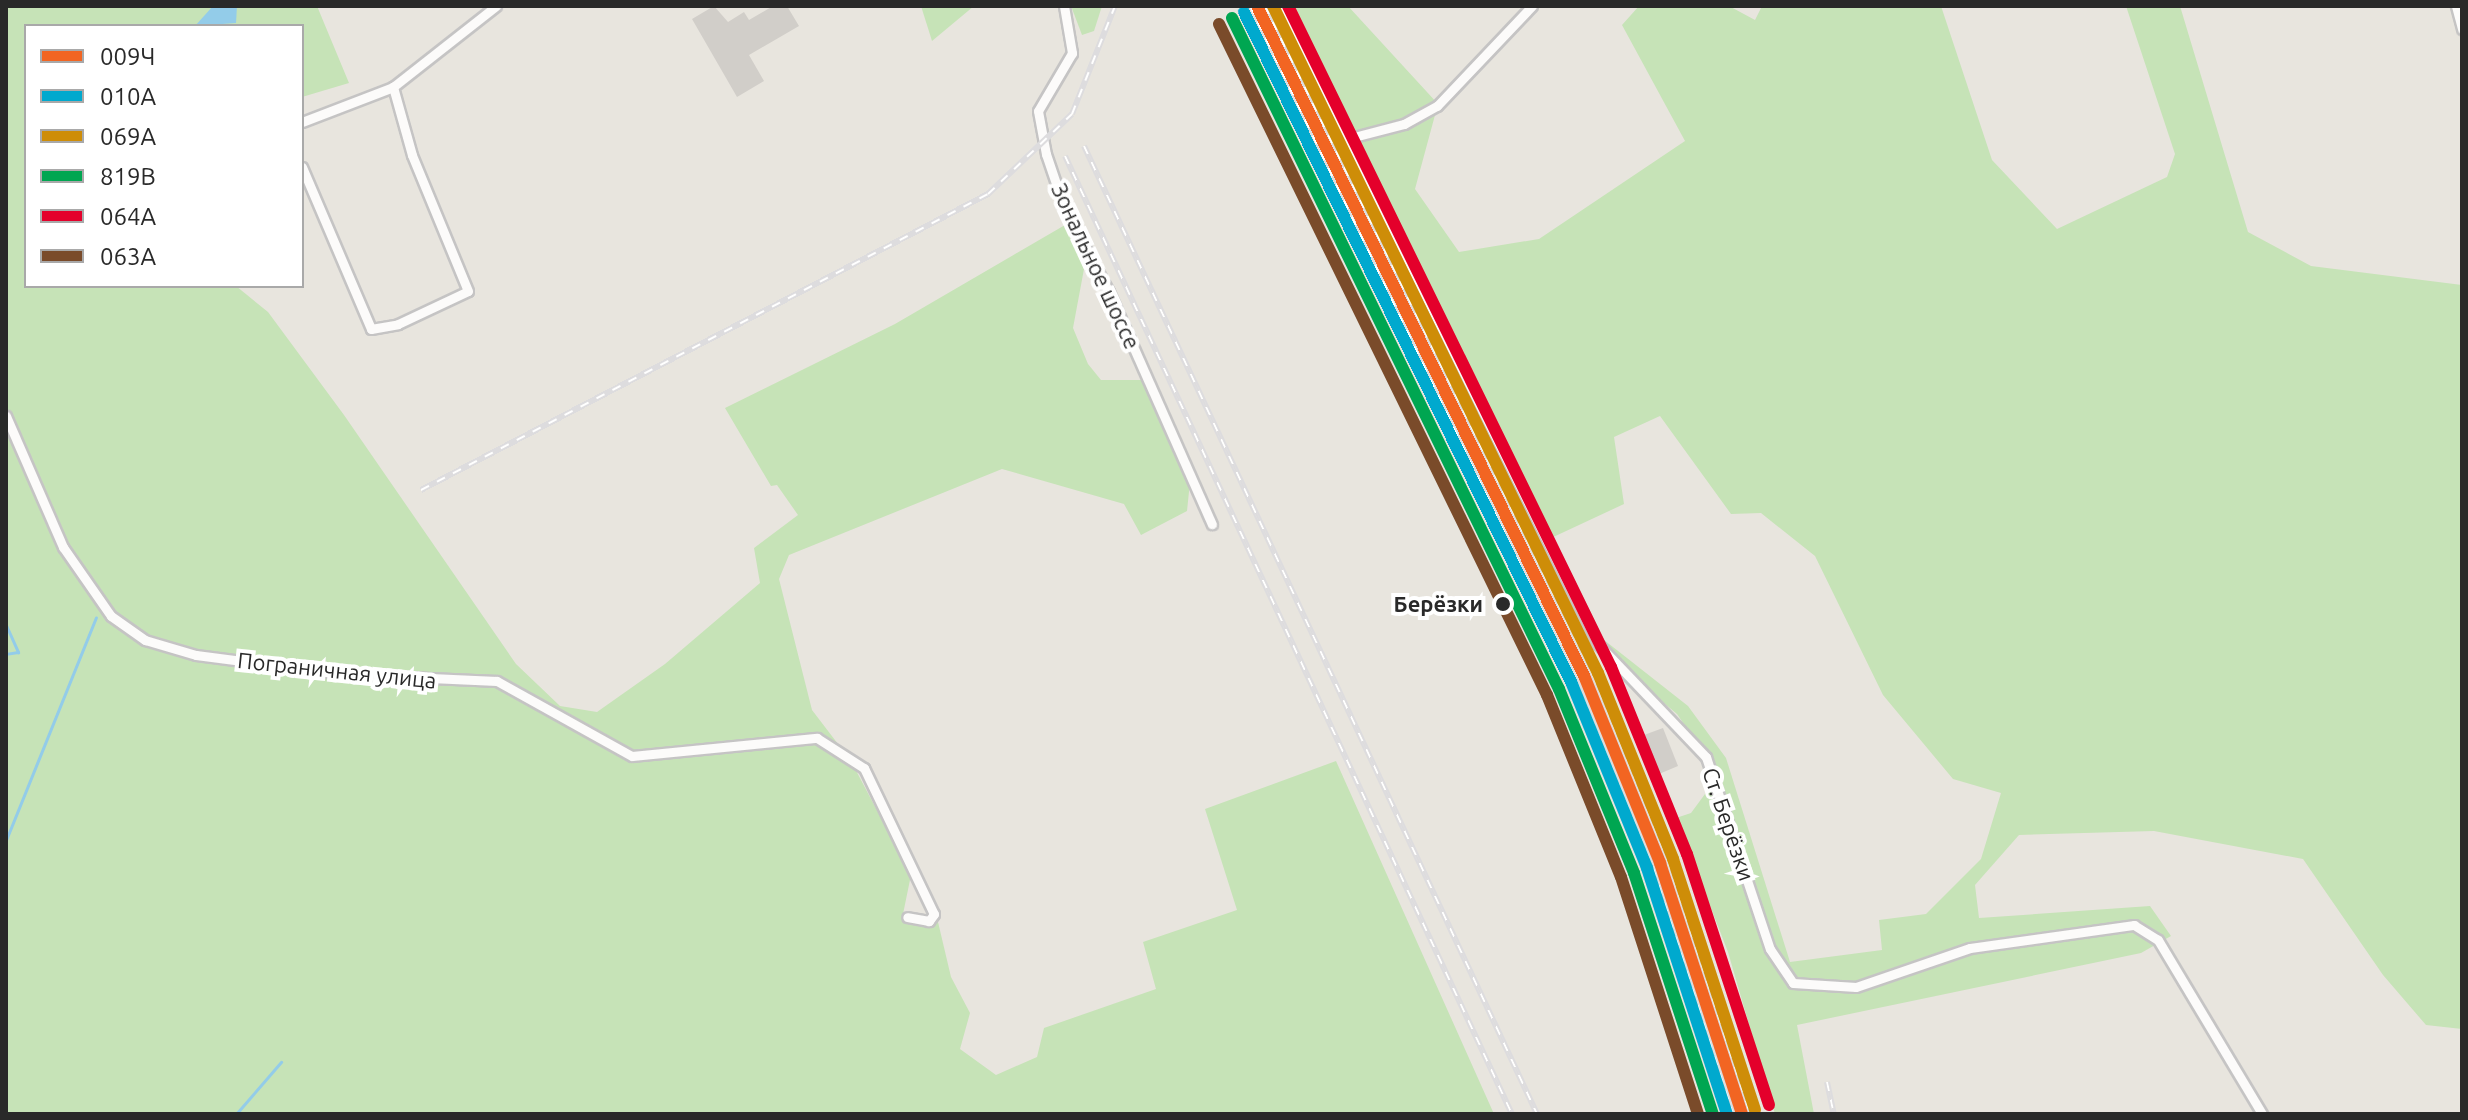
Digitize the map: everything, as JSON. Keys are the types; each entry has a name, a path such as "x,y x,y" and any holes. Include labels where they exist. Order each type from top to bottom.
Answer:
{"street":[{"path":"304,121 393,87 496,6"},
{"name":"Зональное шоссе","path":"1064,6 1072,53 1038,111 1046,154 1065,210 1116,306 1212,524"},
{"name":"Ст. Берёзки","path":"1282,6 1350,138 1405,265 1598,644 1674,717 1710,765 1770,949 1793,983 1856,987 1970,948 2134,925 2158,940 2262,1114"},
{"path":"1350,138 1404,124 1437,106 1532,6"},
{"path":"2456,6 2462,29"},
{"path":"304,172 371,329 398,324 468,291 412,155 393,87"},
{"name":"Пограничная улица","path":"6,416 63,547 111,616 145,640 196,655 342,674 497,681 632,756 817,738 864,768 934,914 929,921 907,917"}],"green space":[{"path":"6,6 317,6 349,83 304,96 304,24 24,24 24,288 238,288 268,312 344,415 516,664 560,706 597,712 665,664 760,583 754,548 798,515 777,485 771,486 725,408 895,324 1065,225 1084,269 1073,328 1088,364 1101,380 1142,380 1190,482 1187,511 1141,535 1124,504 1002,469 789,555 779,579 812,710 851,761 911,875 902,919 938,922 951,977 970,1013 960,1049 996,1075 1037,1057 1044,1028 1156,989 1143,942 1237,910 1205,809 1336,761 1494,1114 6,1114"},
{"path":"921,6 974,6 932,41"},
{"path":"1071,6 1102,6 1094,31 1082,35"},
{"path":"1291,6 1348,6 1438,104 1415,189 1459,252 1539,239 1685,141 1622,25 1639,6 1729,6 1755,20 1762,6 1941,6 1992,160 2057,229 2167,177 2175,154 2126,6 2180,6 2248,232 2311,266 2462,285 2462,1029 2426,1025 2383,975 2303,859 2154,831 2019,835 1975,885 1979,918 2150,906 2171,936 2141,953 1797,1025 1814,1114 1775,1114 1728,952 1676,818 1691,813 1719,775 1677,714 1622,668 1599,636 1688,706 1726,758 1790,962 1882,950 1879,920 1926,914 1981,859 2001,793 1953,779 1883,695 1815,556 1761,513 1731,514 1660,416 1614,437 1624,504 1549,539"}],"water":[{"path":"213,6 237,6 236,23 197,24"}],"building":[{"path":"714,6 728,22 744,12 749,20 773,6 787,6 799,26 749,55 764,81 737,97 692,19"},
{"path":"1663,728 1678,766 1659,774 1644,735"}],"waterway":[{"path":"6,840 96,617"},
{"path":"6,625 18,652 6,654"},
{"path":"236,1114 281,1062"}],"railway":[{"path":"421,490 988,194 1072,114 1115,6"},
{"path":"1250,6 1577,683 1653,868 1733,1114"},
{"path":"1265,6 1593,675 1668,861 1750,1114"},
{"path":"1084,146 1537,1114"},
{"path":"1065,156 1512,1114"},
{"path":"1827,1082 1834,1114"}],"transit line":[{"name":"009Ч","path":"1257,6 1585,678 1660,863 1742,1114"},
{"name":"069А","path":"1273,6 1598,673 1673,859 1755,1110"},
{"name":"064А","path":"1288,6 1611,667 1687,854 1769,1105"},
{"name":"010А","path":"1244,12 1572,684 1647,868 1727,1114"},
{"name":"819В","path":"1232,18 1559,689 1634,873 1713,1114"},
{"name":"063А","path":"1219,24 1547,695 1621,877 1698,1114"}],"place":[{"name":"Берёзки","path":"1503,604"}]}
